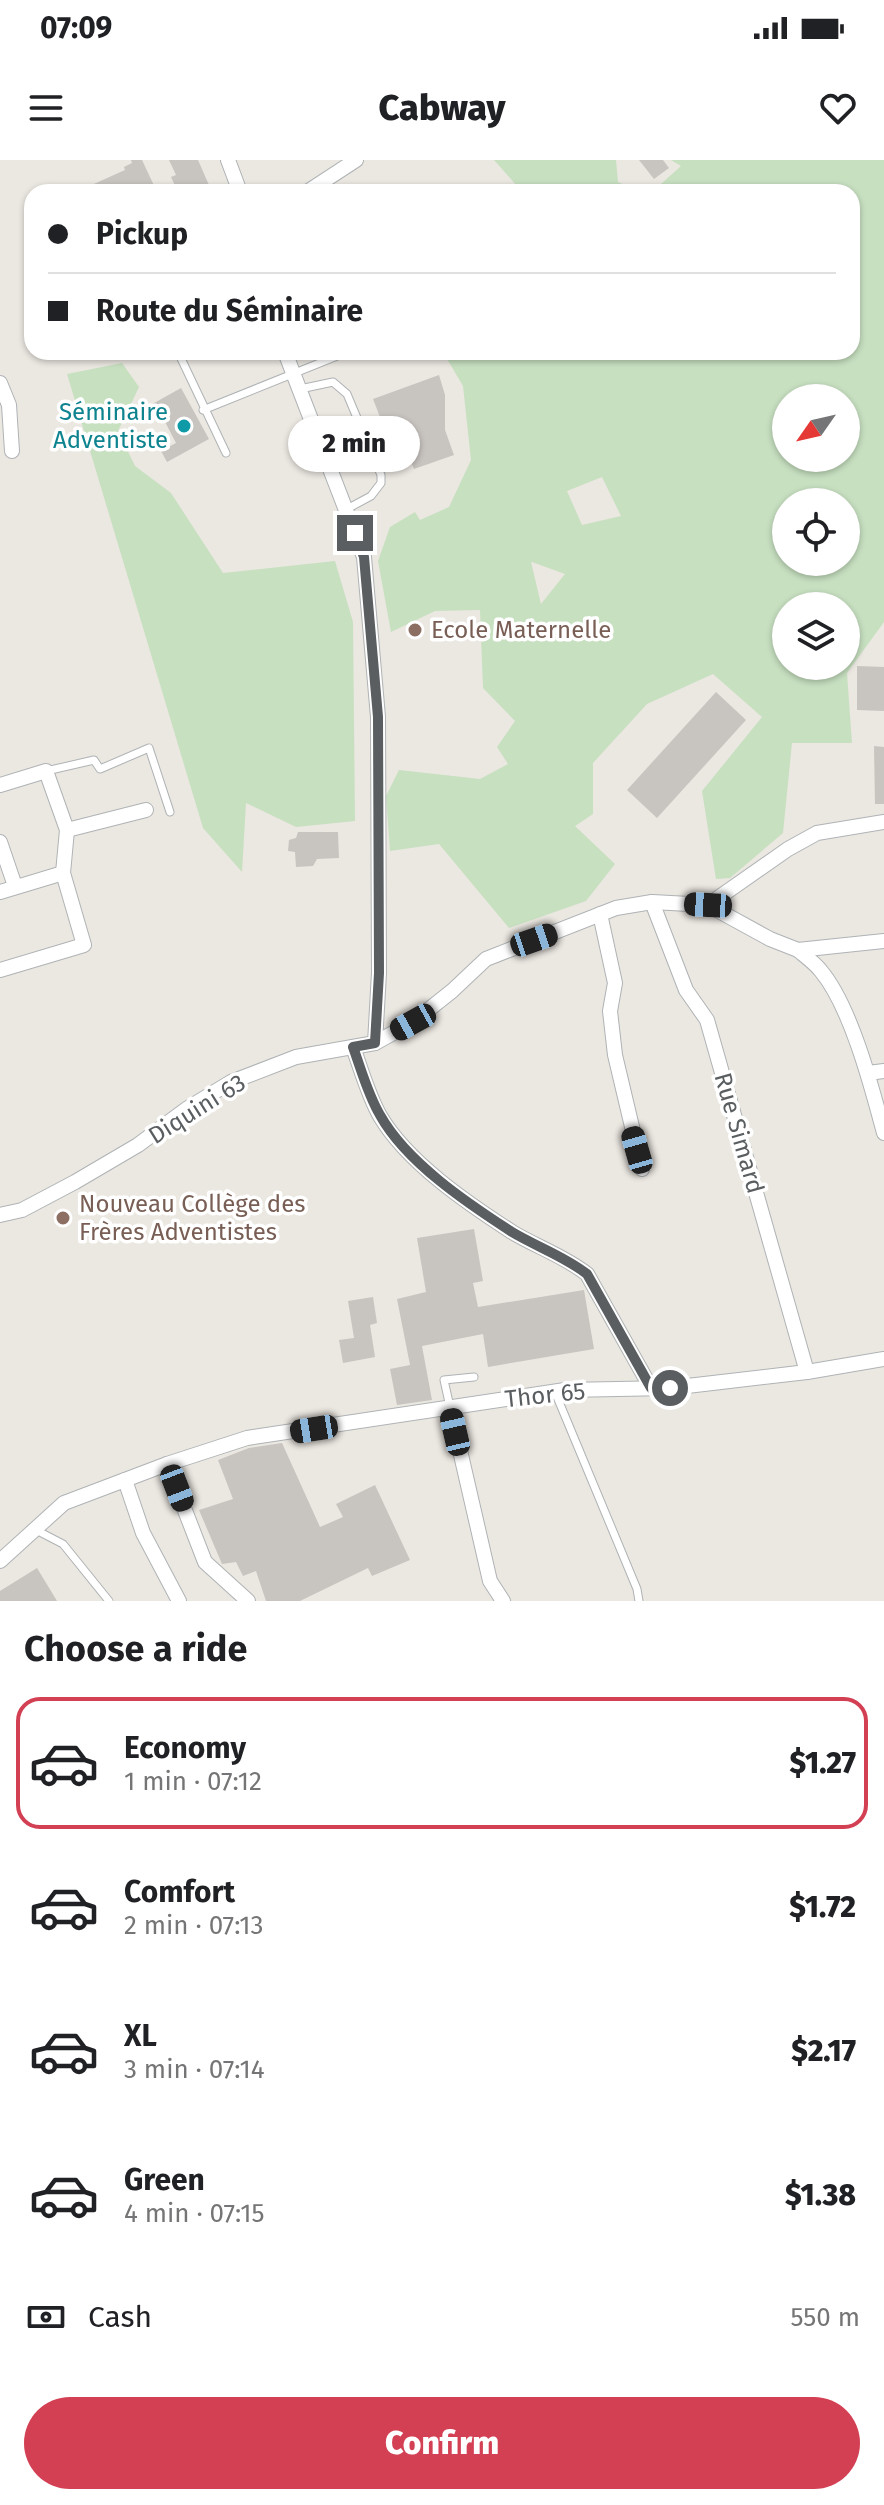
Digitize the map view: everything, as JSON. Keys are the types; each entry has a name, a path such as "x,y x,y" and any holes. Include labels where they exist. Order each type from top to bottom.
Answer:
{"street":[{"path":"228,160 237,184"},
{"path":"319,184 356,160"},
{"path":"288,360 364,557 378,717 379,973 375,1043"},
{"path":"0,383 9,405 12,451"},
{"path":"0,785 46,771 67,830 63,873 84,945 0,970"},
{"path":"67,830 146,810"},
{"path":"708,905 788,849 817,833 884,822"},
{"path":"0,842 15,886"},
{"path":"0,892 63,873"},
{"name":"Diquini 63","path":"0,1215 22,1210 88,1174 138,1145 188,1108 231,1082 296,1057 375,1043 413,1022 486,959 616,908 652,902 708,905 770,939 798,950 884,941"},
{"name":"Rue Simard","path":"652,902 686,990 707,1020 807,1372"},
{"path":"600,914 615,983 610,1011 615,1055 642,1169"},
{"path":"798,950 821,970 837,996 868,1073 884,1133"},
{"path":"353,1047 379,1115 403,1148 456,1192 514,1233 587,1274 651,1388"},
{"path":"868,1073 884,1071"},
{"name":"Thor 65","path":"0,1561 64,1503 247,1438 555,1392 651,1388 807,1372 884,1359"},
{"path":"450,1407 490,1581 503,1601"},
{"path":"167,1464 205,1562 248,1601"},
{"path":"125,1480 143,1533 179,1601"}],"lane":[{"path":"181,360 226,453"},
{"path":"203,410 327,360"},
{"path":"299,389 333,382 341,387 347,394 381,475 381,483 371,496 345,510"},
{"path":"46,771 94,760 100,769 149,748 170,812"},
{"path":"450,1407 444,1380 474,1377"},
{"path":"555,1392 637,1589 639,1601"},
{"path":"34,1529 63,1544 109,1601"}],"green space":[{"path":"494,160 616,160 618,182 622,184 515,184"},
{"path":"671,160 884,160 884,622 860,655 860,592 772,592 772,680 848,680 852,743 792,743 783,833 730,878 716,879 702,791 762,717 713,674 647,704 593,763 593,814 575,826 615,864 586,901 509,928 439,844 390,851 386,796 399,770 480,779 508,764 497,747 515,721 483,688 480,610 435,611 391,632 378,561 390,527 415,512 420,520 449,507 471,460 463,386 448,360 860,360 860,184 661,184 681,166","holes":["602,477 621,516 582,525 567,491","531,562 565,574 541,604"]},
{"path":"122,363 139,387 118,431 135,466 171,493 223,573 335,561 353,622 355,821 296,827 246,803 242,872 203,828 67,374"}],"building":[{"path":"131,160 142,160 153,184 94,184 125,170 124,167 132,163"},
{"path":"169,160 198,160 208,184 174,184 171,177 176,175"},
{"path":"639,160 663,160 669,168 654,179"},
{"path":"439,375 445,395 445,430 454,455 414,469 404,444 380,417 373,399"},
{"name":"Séminaire Adventiste","path":"181,388 209,439 167,462 161,451 176,443 161,414 144,423 138,412"},
{"path":"860,666 884,667 884,711 857,710"},
{"path":"716,692 746,720 657,818 627,790"},
{"path":"874,746 884,747 884,804 875,804"},
{"path":"298,832 338,832 339,858 317,859 313,866 296,867 295,852 288,851 289,840 296,838"},
{"path":"474,1229 483,1281 473,1283 478,1307 584,1290 594,1349 488,1367 483,1334 422,1346 432,1400 397,1405 390,1369 410,1365 397,1299 426,1292 417,1238"},
{"path":"373,1297 377,1323 370,1325 375,1357 343,1363 339,1340 354,1338 348,1301"},
{"path":"282,1443 320,1527 343,1517 336,1504 375,1485 410,1560 372,1576 368,1568 300,1601 266,1601 256,1571 243,1576 236,1562 222,1564 199,1510 233,1499 218,1460 249,1448"},
{"path":"37,1568 57,1601 0,1601 0,1591"}],"place":[{"name":"Séminaire Adventiste","path":"184,426"},
{"name":"Ecole Maternelle","path":"415,630"},
{"name":"Nouveau Collège des Frères Adventistes","path":"63,1218"}],"route":[{"path":"355,533 364,557 378,717 379,973 375,1043 353,1047 379,1115 403,1148 456,1192 514,1233 587,1274 651,1388 670,1388"}]}
